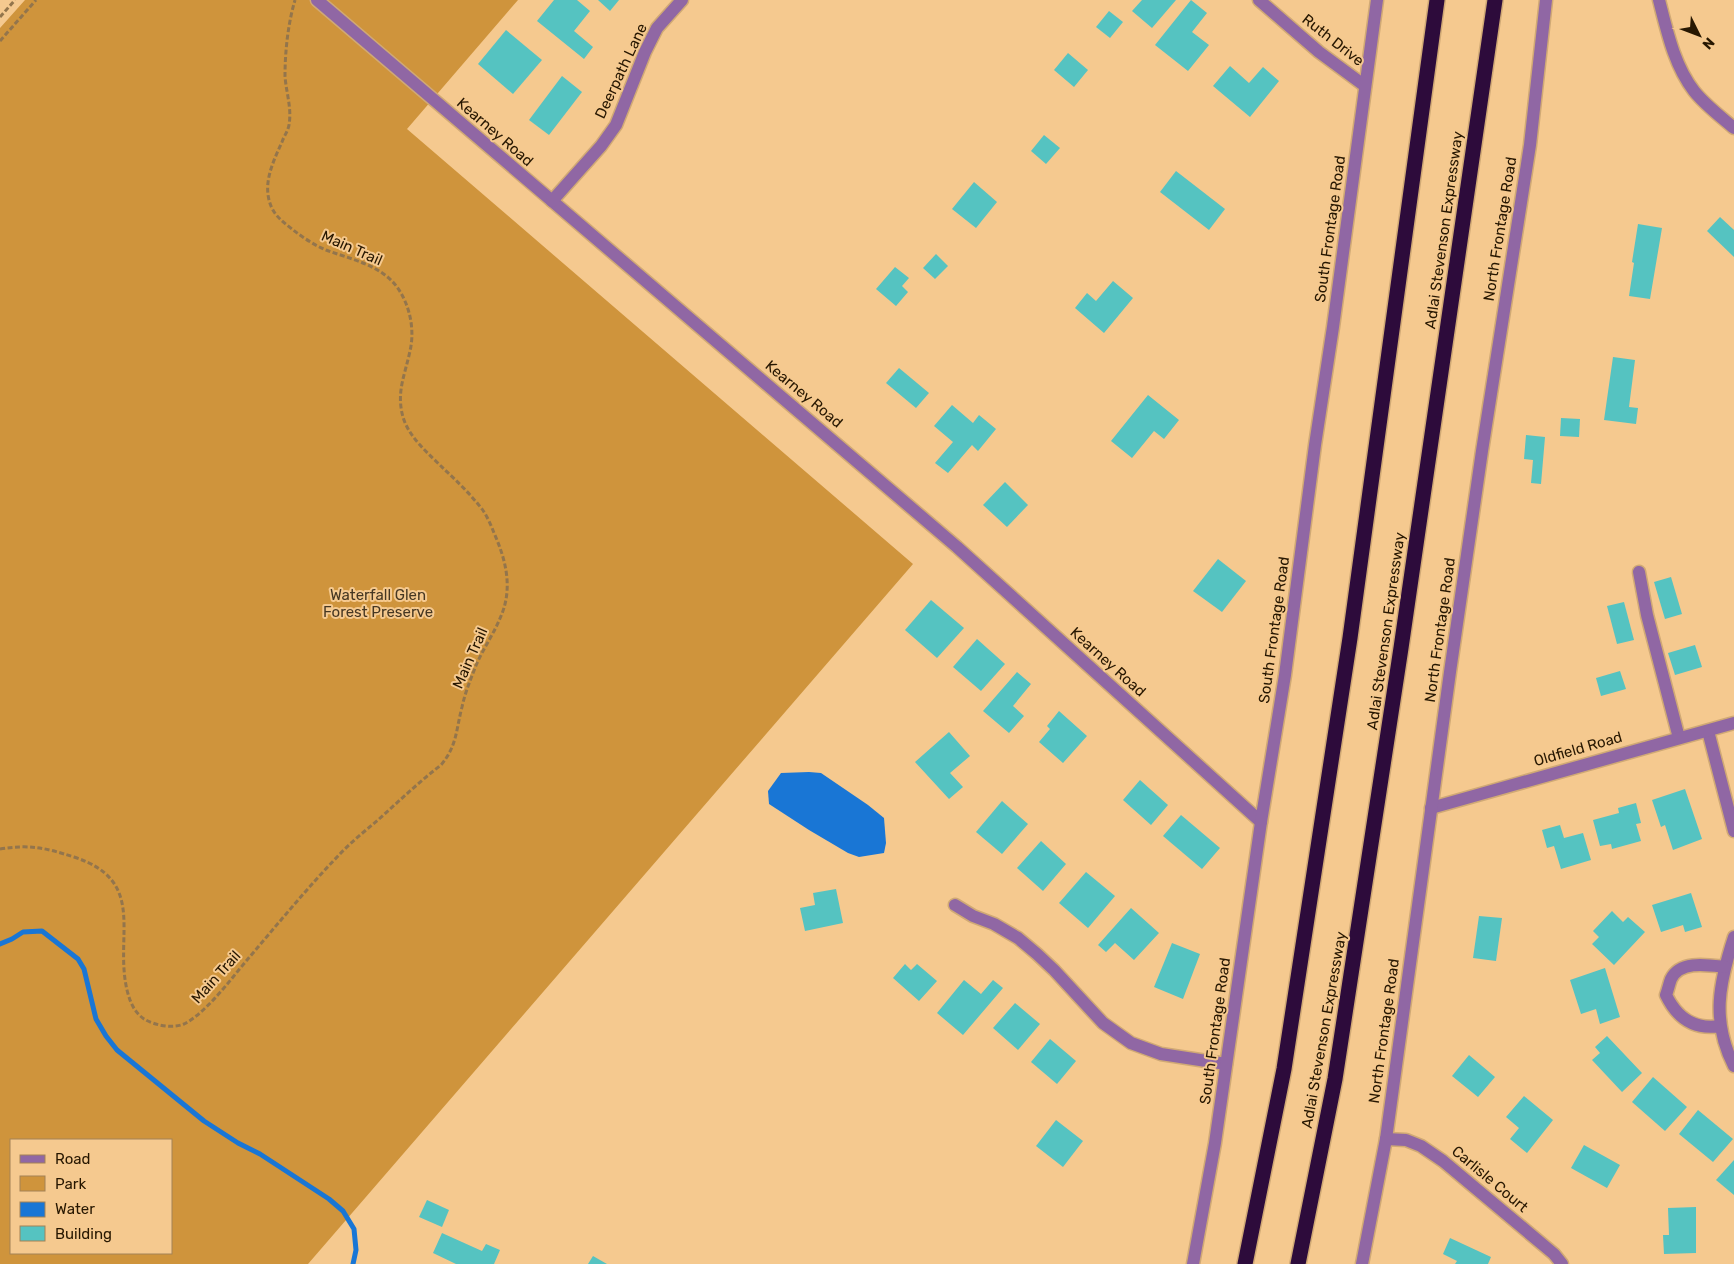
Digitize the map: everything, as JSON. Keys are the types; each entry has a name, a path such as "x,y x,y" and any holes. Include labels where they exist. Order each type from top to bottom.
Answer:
{"highway":[{"path":"1245,1264 1284,1069 1350,638 1437,0"},
{"name":"Adlai Stevenson Expressway","path":"1298,1264 1335,1079 1401,648 1495,0"}],"street":[{"name":"Kearney Road","path":"317,0 957,547 1261,822"},
{"name":"Deerpath Lane","path":"552,201 601,146 616,125 644,52 657,28 682,0"},
{"name":"Ruth Drive","path":"1259,0 1319,52 1365,86"},
{"name":"South Frontage Road","path":"1193,1264 1215,1143 1261,822 1285,675 1378,0"},
{"name":"North Frontage Road","path":"1362,1264 1386,1139 1482,451 1530,145 1546,0"},
{"path":"1659,0 1674,54 1682,73 1694,91 1711,109 1734,128"},
{"path":"1639,572 1647,615 1679,738"},
{"name":"Oldfield Road","path":"1431,808 1734,723"},
{"path":"1708,731 1734,831"},
{"path":"955,905 1018,938 1054,970 1103,1023 1131,1043 1161,1054 1226,1064"},
{"path":"1734,937 1725,966 1719,1009 1720,1026 1727,1053 1734,1066"},
{"path":"1720,1026 1710,1028 1698,1026 1684,1020 1672,1007 1666,995 1671,978 1679,970 1705,964 1725,966"},
{"name":"Carlisle Court","path":"1386,1139 1406,1140 1420,1146 1443,1161 1554,1254 1562,1264"}],"path":[{"path":"0,17 15,0"},
{"path":"0,41 36,0"},
{"name":"Main Trail","path":"0,849 20,846 40,847 80,859 111,878 116,886 125,919 124,974 132,1007 144,1019 160,1026 182,1025 200,1012 223,988 340,854 441,765 449,755 478,659 502,614 508,593 507,572 503,553 483,511 418,443 403,418 400,392 411,350 412,332 405,299 396,285 382,273 358,261 314,244 278,218 271,207 266,192 268,182 275,157 289,126 290,107 285,74 287,43 296,0"}],"green space":[{"name":"Waterfall Glen Forest Preserve","path":"25,0 518,0 407,129 913,564 308,1264 0,1264 0,28"}],"water":[{"path":"781,773 821,773 884,818 886,843 884,853 859,857 848,853 769,804 768,791"}],"building":[{"path":"554,0 577,0 590,11 574,31 593,47 584,59 537,21"},
{"path":"598,0 619,0 610,11"},
{"path":"1142,0 1176,0 1152,28 1132,11"},
{"path":"1191,0 1207,13 1192,32 1209,45 1188,71 1155,45"},
{"path":"1109,11 1123,22 1110,38 1096,27"},
{"path":"506,30 542,60 513,94 478,64"},
{"path":"1068,53 1088,70 1074,87 1054,70"},
{"path":"1230,66 1249,83 1263,67 1279,81 1250,117 1213,86"},
{"path":"562,76 582,92 549,135 529,120"},
{"path":"1044,135 1060,148 1046,164 1031,151"},
{"path":"1176,171 1225,209 1209,230 1160,192"},
{"path":"974,182 997,202 976,228 952,209"},
{"path":"1720,217 1734,230 1734,257 1707,231"},
{"path":"1638,224 1662,228 1650,299 1629,296"},
{"path":"936,254 948,266 935,279 923,268"},
{"path":"895,267 909,278 902,286 908,292 896,306 876,289"},
{"path":"1113,281 1133,298 1104,333 1075,308 1087,293 1096,301"},
{"path":"1613,357 1635,360 1629,407 1638,408 1636,424 1604,420"},
{"path":"899,368 929,393 916,408 886,383"},
{"path":"1148,395 1179,420 1164,439 1154,431 1132,458 1111,441"},
{"path":"952,405 973,423 979,415 996,429 978,451 972,445 948,473 935,463 953,442 934,426"},
{"path":"1561,418 1580,419 1579,437 1560,436"},
{"path":"1526,435 1545,437 1541,484 1531,483 1533,460 1524,459"},
{"path":"1005,482 1028,505 1007,527 983,505"},
{"path":"1218,559 1246,581 1222,612 1193,591"},
{"path":"1671,577 1682,614 1665,619 1654,582"},
{"path":"931,600 964,628 937,658 905,630"},
{"path":"1624,602 1634,640 1617,644 1607,606"},
{"path":"977,639 1005,664 981,691 953,667"},
{"path":"1695,645 1702,667 1675,675 1668,653"},
{"path":"1620,671 1626,689 1601,696 1596,678"},
{"path":"1017,672 1031,684 1013,706 1024,716 1009,733 983,711"},
{"path":"1059,711 1087,736 1063,763 1039,742 1050,729 1047,726"},
{"path":"949,732 970,756 950,773 963,787 949,799 915,762"},
{"path":"1140,780 1168,805 1151,825 1123,800"},
{"path":"1685,789 1702,839 1673,850 1665,825 1661,827 1652,800"},
{"path":"1002,801 1028,824 1002,854 976,832"},
{"path":"1636,803 1641,823 1636,824 1641,841 1612,849 1611,844 1600,846 1593,820 1619,813 1618,808"},
{"path":"1181,815 1220,848 1202,869 1163,836"},
{"path":"1560,825 1564,838 1583,833 1591,860 1561,869 1554,846 1547,848 1542,830"},
{"path":"1041,841 1066,864 1043,891 1017,868"},
{"path":"1086,872 1115,896 1088,928 1059,903"},
{"path":"836,889 843,923 805,931 800,908 815,905 813,893"},
{"path":"1691,893 1702,927 1685,932 1683,925 1661,932 1652,905"},
{"path":"1131,908 1159,933 1134,960 1115,943 1106,952 1098,945"},
{"path":"1612,911 1623,922 1628,917 1645,932 1614,965 1592,944 1599,937 1593,931"},
{"path":"1479,916 1502,918 1496,961 1473,958"},
{"path":"1172,943 1200,954 1183,999 1154,987"},
{"path":"905,964 911,970 917,964 937,981 919,1001 893,978"},
{"path":"1605,968 1620,1017 1600,1024 1596,1009 1581,1014 1570,980"},
{"path":"964,980 981,994 993,980 1003,988 963,1035 937,1013"},
{"path":"1015,1003 1040,1024 1018,1050 993,1028"},
{"path":"1607,1036 1642,1073 1622,1092 1592,1060 1600,1053 1595,1047"},
{"path":"1050,1039 1076,1061 1057,1084 1031,1062"},
{"path":"1469,1055 1495,1077 1478,1097 1452,1076"},
{"path":"1653,1077 1687,1107 1665,1131 1632,1102"},
{"path":"1524,1096 1553,1120 1527,1153 1510,1139 1519,1128 1506,1117"},
{"path":"1698,1110 1733,1139 1713,1162 1679,1134"},
{"path":"1056,1120 1083,1141 1063,1167 1036,1146"},
{"path":"1584,1145 1620,1165 1607,1188 1571,1168"},
{"path":"1734,1160 1734,1195 1716,1180"},
{"path":"427,1200 449,1210 442,1227 419,1217"},
{"path":"1696,1207 1696,1253 1664,1254 1663,1235 1669,1235 1668,1208"},
{"path":"442,1233 482,1251 486,1244 500,1250 494,1264 456,1264 433,1253"},
{"path":"1450,1238 1491,1257 1488,1264 1455,1264 1457,1261 1443,1254"},
{"path":"593,1256 607,1264 588,1264"}],"waterway":[{"path":"0,944 23,932 42,931 78,959 84,969 96,1019 117,1050 204,1121 238,1143 260,1154 329,1199 343,1211 354,1229 356,1250 353,1264"}]}
